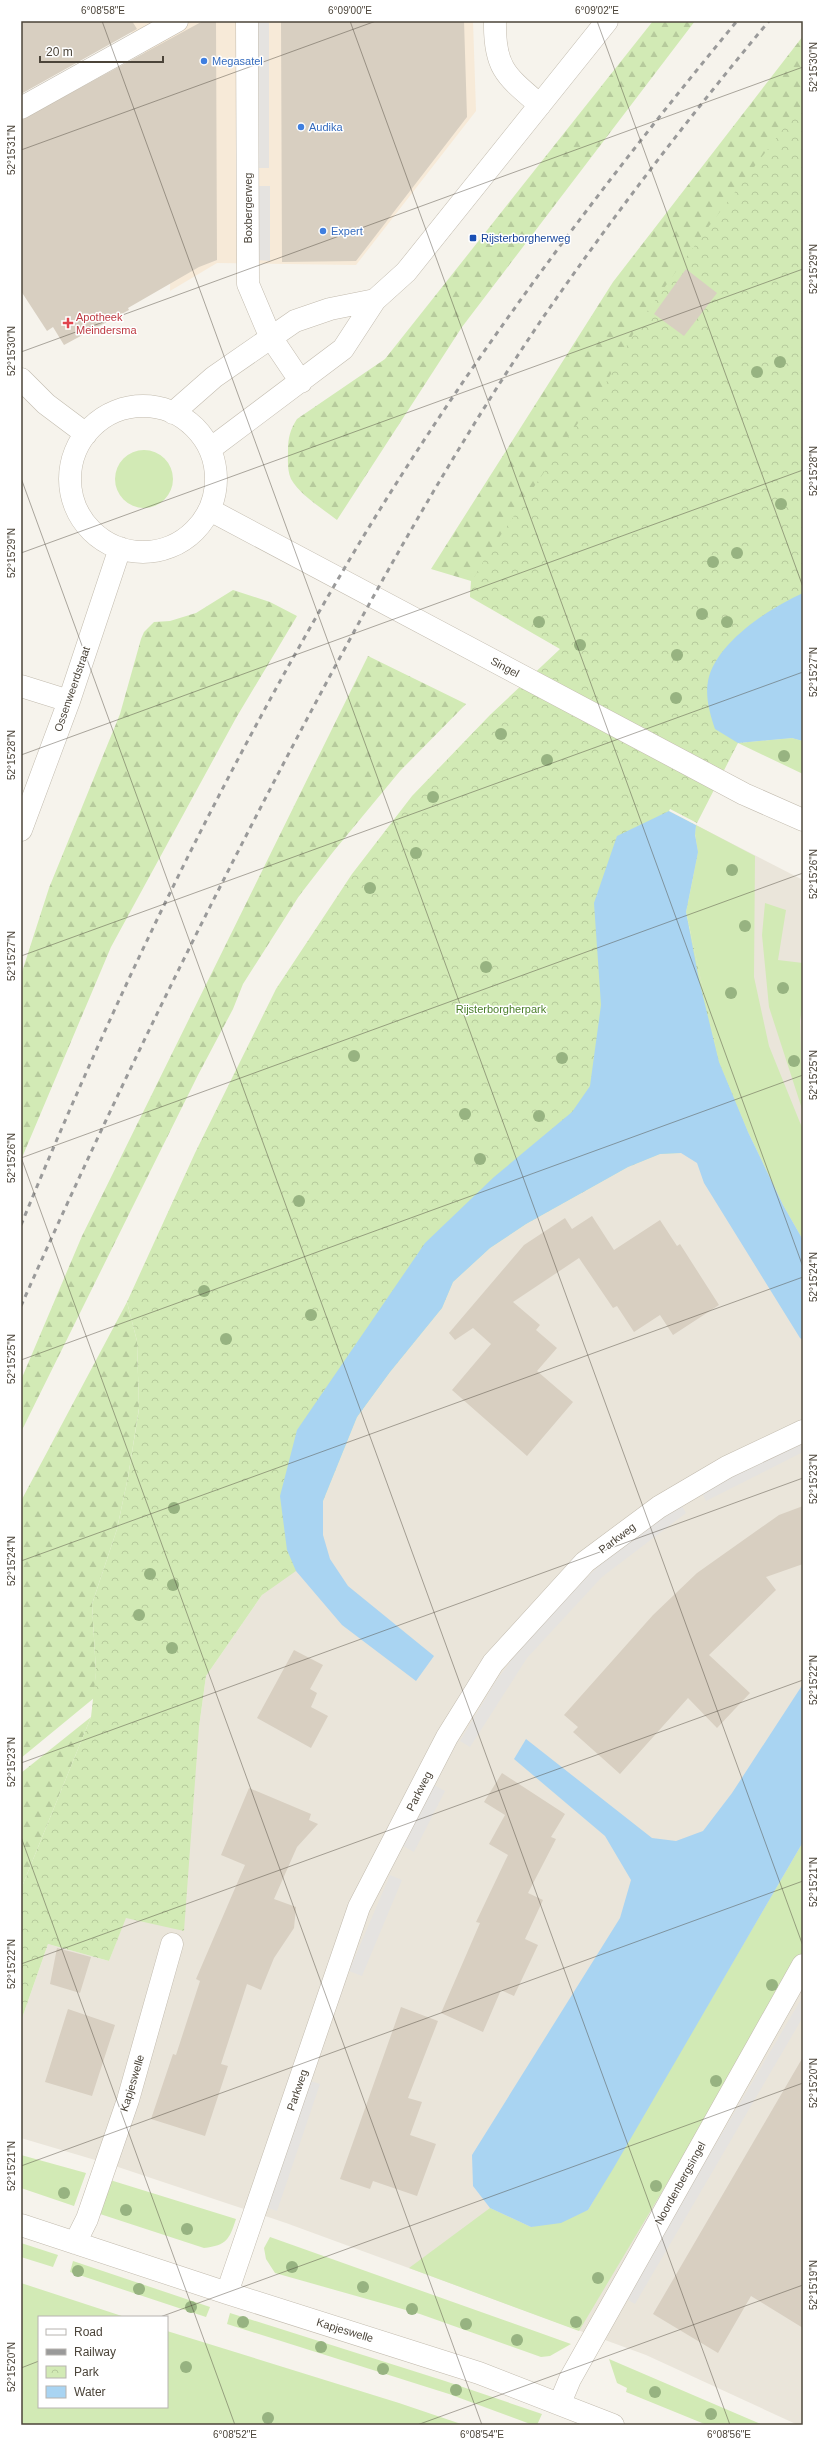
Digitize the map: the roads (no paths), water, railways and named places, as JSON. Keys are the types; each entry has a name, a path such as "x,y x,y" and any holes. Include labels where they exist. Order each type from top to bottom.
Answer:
{"street":[{"path":"21,108 177,21"},
{"name":"Boxbergerweg","path":"247,21 248,284 270,336 300,382"},
{"path":"495,21 495,40 499,61 511,80 540,105"},
{"path":"210,449 343,349 375,300 406,272 608,21"},
{"path":"173,413 214,377 270,336 295,320 330,309 375,300"},
{"path":"21,379 46,404 86,434"},
{"path":"147,406 173,413 195,427 210,449 216,473 216,486 210,510 194,531 172,546 146,552 120,548 106,542 84,521 74,500 70,477 72,462 86,434 97,423 125,408 147,406"},
{"name":"Singel","path":"210,510 255,536 718,780 767,805 803,820"},
{"name":"Ossenweerdstraat","path":"21,830 69,701 120,548"},
{"path":"21,686 69,701"},
{"name":"Parkweg","path":"227,2293 359,1907 447,1737 493,1663 585,1562 659,1506 727,1467 803,1431"},
{"name":"Kapjeswelle","path":"75,2242 87,2218 128,2100 172,1944"},
{"name":"Noordenbergsingel","path":"560,2403 570,2378 803,1965"},
{"name":"Kapjeswelle","path":"21,2225 227,2293 398,2346 560,2403 613,2425"}],"water":[{"path":"803,593 803,741 792,738 738,743 715,729 707,693 708,681 713,667 733,640 746,628 775,608"},
{"path":"669,811 696,825 695,835 698,852 686,912 699,980 719,1062 748,1132 783,1205 803,1240 803,1340 800,1338 704,1183 697,1163 681,1153 660,1154 628,1167 526,1224 490,1248 453,1282 442,1308 390,1372 357,1417 323,1501 323,1535 330,1559 348,1586 434,1656 416,1681 342,1625 296,1571 287,1550 280,1496 297,1430 425,1243 494,1177 572,1112 590,1086 601,1005 594,903 617,836"},
{"path":"803,1684 803,1842 613,2169 588,2210 561,2223 531,2227 490,2208 473,2186 472,2155 620,1918 631,1880 605,1836 514,1759 526,1739 652,1838 676,1841 703,1831 732,1793"}],"railway":[{"path":"21,1225 58,1136 97,1049 178,877 265,708 360,542 402,474 447,406 539,274 636,146 737,21"},
{"path":"21,1306 117,1097 184,958 318,698 441,478 507,371 596,242 652,167 769,21"}],"place":[{"name":"Megasatel","path":"204,61"},
{"name":"Audika","path":"301,127"},
{"name":"Expert","path":"323,231"},
{"name":"Rijsterborgherweg","path":"473,238"},
{"name":"Apotheek Meindersma","path":"68,323"}],"park label":[{"name":"Rijsterborgherpark","path":"501,1009"}]}
